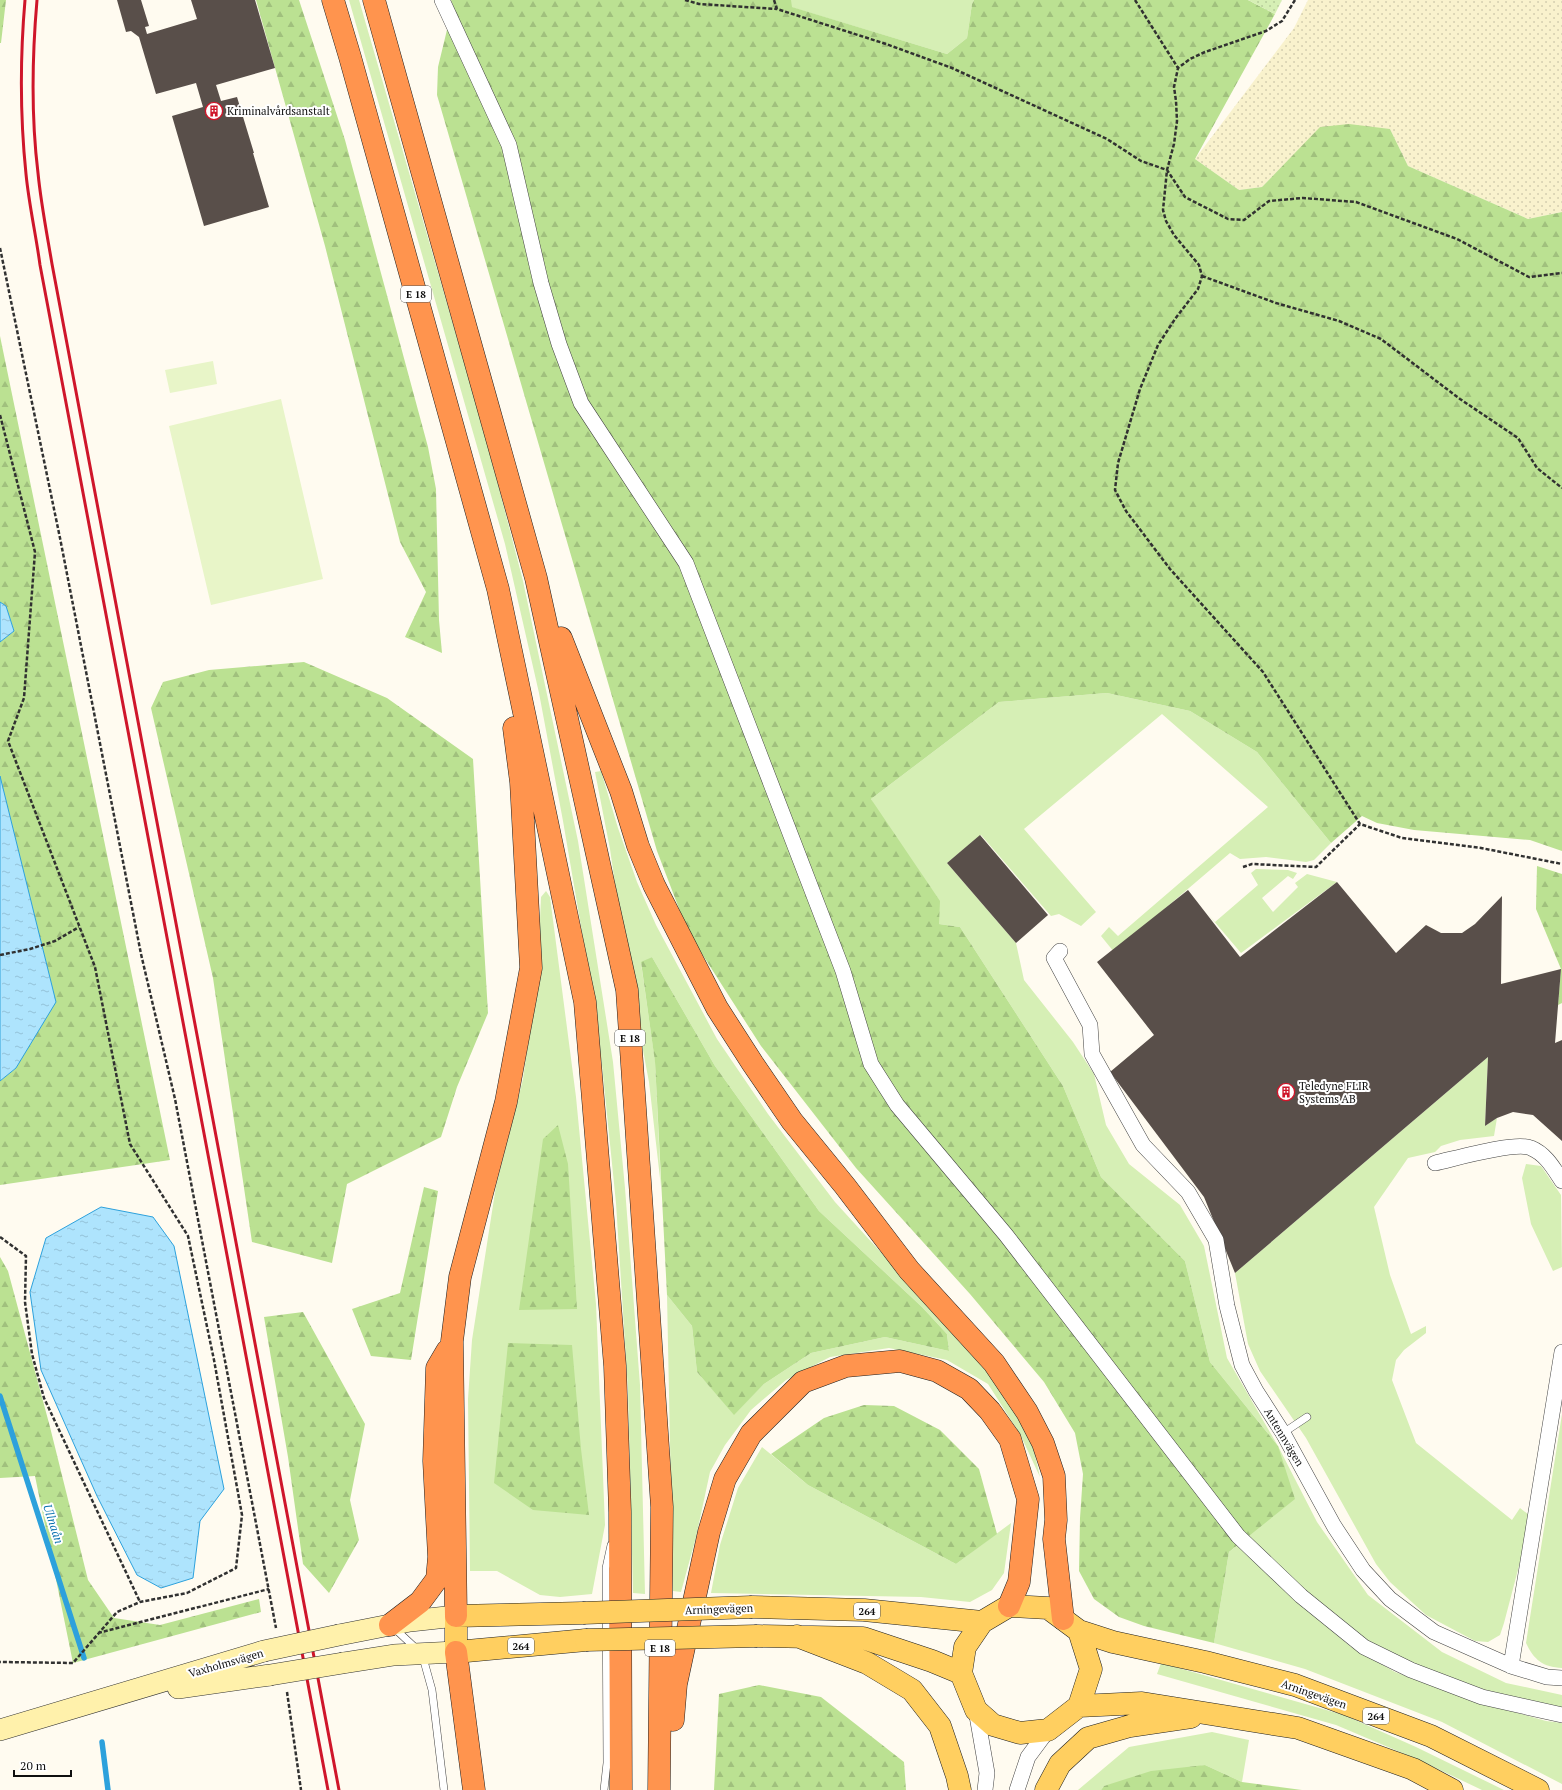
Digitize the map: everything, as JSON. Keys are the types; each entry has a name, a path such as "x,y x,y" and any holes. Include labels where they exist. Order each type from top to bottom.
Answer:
{"highway":[{"name":"E 18","path":"333,0 498,589 585,1002 615,1366 620,1512 621,1790"},
{"name":"E 18","path":"374,0 536,578 627,990 662,1507 659,1790"},
{"path":"536,578 622,791 638,846 654,885 718,1008 792,1121 845,1186 909,1270 994,1363 1027,1412 1043,1443 1054,1476 1056,1520 1054,1539 1071,1625"},
{"path":"456,1616 452,1341 460,1277 506,1102 531,968 521,782 498,589"},
{"path":"390,1625 420,1602 437,1579 439,1557 434,1461 438,1368 452,1341"},
{"path":"666,1790 676,1684 709,1532 725,1479 751,1434 803,1382 846,1366 900,1361 937,1371 969,1389 990,1411 1010,1439 1028,1499 1019,1582 1009,1606"},
{"path":"456,1652 474,1790"}],"main road":[{"name":"Arningevägen","path":"1009,1606 1048,1608 1071,1625 1113,1642 1205,1662 1295,1686 1431,1736 1538,1790"},
{"path":"1009,1606 982,1622 965,1647 962,1673 976,1710 993,1725 1020,1733 1048,1730 1079,1706 1091,1669 1071,1625"},
{"name":"Arningevägen","path":"456,1616 752,1607 864,1610 982,1622"},
{"path":"112,1696 278,1681 343,1663 394,1655 456,1652 456,1616"},
{"name":"Vaxholmsvägen","path":"0,1730 264,1651 390,1625 456,1616"},
{"name":"264","path":"456,1652 586,1640 757,1636 863,1638 932,1661 962,1673"},
{"path":"797,1636 867,1663 912,1690 940,1726 957,1776 960,1790"},
{"path":"1079,1706 1142,1703 1298,1728 1413,1769 1452,1790"},
{"path":"1046,1790 1060,1764 1088,1738 1130,1726 1210,1714"}],"street":[{"path":"442,0 509,145 541,283 559,344 581,403 686,563 843,972 871,1064 897,1106 1006,1235 1238,1536 1302,1596 1364,1648 1411,1670 1482,1697 1562,1715"},
{"name":"Antennvägen","path":"1060,951 1054,958 1090,1025 1092,1054 1143,1145 1188,1192 1216,1240 1227,1306 1242,1365 1256,1391 1283,1433 1334,1526 1363,1570 1390,1599 1434,1632 1511,1666 1547,1677 1562,1678"},
{"path":"1435,1163 1502,1147 1530,1147 1550,1162 1562,1181"},
{"path":"1511,1666 1562,1352"},
{"path":"976,1710 987,1773 985,1790"},
{"path":"1017,1790 1028,1757 1048,1730"}],"lane":[{"path":"1283,1433 1307,1417"},
{"path":"604,1790 607,1763 606,1568 620,1512"},
{"path":"390,1625 422,1654 432,1690 444,1790"}],"path":[{"path":"685,0 699,4 777,9 886,44 952,68 1107,139 1142,161 1167,170 1184,197 1228,219 1244,220 1269,201 1302,198 1356,202 1457,239 1528,277 1562,273"},
{"path":"774,0 777,9"},
{"path":"1135,0 1178,68"},
{"path":"1294,0 1282,21 1266,31 1205,52 1190,59 1178,68 1174,87 1177,121 1174,144 1167,170 1163,203 1166,221 1174,235 1199,265 1202,276 1198,289 1175,319 1158,345 1140,389 1118,463 1115,490 1126,511 1170,570 1263,672 1360,824 1402,838 1481,848 1562,864"},
{"path":"0,248 60,538 141,954 175,1099 277,1634"},
{"path":"1202,276 1276,304 1339,321 1381,339 1460,399 1518,438 1537,468 1562,488"},
{"path":"0,415 35,552 24,698 8,741 95,967 130,1144 188,1236 214,1360 242,1515 236,1568 187,1593 140,1602 117,1612 73,1664 0,1662"},
{"path":"1243,867 1252,864 1316,867 1360,824"},
{"path":"0,955 55,942 79,927"},
{"path":"0,1237 26,1256 25,1302 32,1354 44,1398 140,1602"},
{"path":"97,1634 269,1589"},
{"path":"278,1681 301,1790"}],"shaded area":[{"path":"1308,0 1562,0 1562,212 1528,219 1408,166 1390,129 1321,127 1262,187 1239,190 1195,159 1294,28"}],"green space":[{"path":"0,0 6,0 1,43 0,43"},
{"path":"256,0 299,0 345,140 428,447 436,489 439,620 442,653 405,637 426,592 400,542 325,246"},
{"path":"349,0 359,0 486,438 523,581 578,841 613,1062 625,1188 640,1385 645,1594 633,1593 628,1390 616,1203 602,1065 584,944 563,821 539,693 505,544"},
{"path":"451,0 791,0 792,7 947,54 967,38 972,4 974,0 1248,0 1275,14 1195,159 1239,190 1262,187 1320,127 1349,124 1390,129 1408,166 1528,219 1562,212 1562,851 1530,840 1414,830 1377,823 1362,816 1331,843 1257,752 1190,711 1107,693 999,702 871,799 940,901 939,924 960,927 1063,1086 1101,1177 1185,1261 1210,1362 1278,1446 1295,1499 1229,1552 1214,1643 1144,1626 1119,1617 1094,1599 1079,1571 1083,1474 1075,1433 1044,1382 970,1294 856,1168 761,1046 688,932 657,851 437,95 438,67 453,5"},
{"path":"791,0 974,0 972,4 967,38 947,54 791,7"},
{"path":"1248,0 1282,0 1275,14"},
{"path":"0,336 170,1160 0,1185 0,1081 16,1068 8,812 0,776 0,642 14,631 6,606 0,602"},
{"path":"213,361 217,384 170,393 165,370"},
{"path":"281,399 323,579 211,605 169,426"},
{"path":"304,662 387,698 473,759 488,1013 457,1087 441,1137 347,1184 332,1263 252,1242 213,978 151,708 163,682 209,670"},
{"path":"1107,693 1190,711 1257,752 1331,843 1314,860 1306,862 1266,857 1240,859 1230,853 1114,952 1101,936 1109,927 1118,936 1268,807 1162,714 1024,829 1096,912 1081,926 1059,914 1051,916 981,835 947,863 1016,943 1024,980 1073,1042 1094,1074 1106,1125 1129,1164 1180,1205 1204,1246 1227,1358 1278,1446 1210,1362 1185,1261 1101,1177 1063,1086 960,927 939,924 871,799 999,702"},
{"path":"601,771 618,828 637,882 656,925 717,1039 768,1114 835,1202 1009,1393 1030,1433 1040,1477 1020,1434 988,1384 947,1360 889,1348 830,1357 786,1380 751,1410 725,1445 710,1472 696,1537 681,1592 673,1591 667,1295 692,1326 697,1372 734,1414 764,1384 811,1353 885,1337 949,1351 947,1334 922,1307 819,1211 715,1066 652,957 641,963 655,1061 661,1187 649,1082 626,960 610,849 595,772"},
{"path":"1537,866 1562,874 1562,1003 1558,1005 1561,969 1536,909"},
{"path":"1256,869 1288,870 1297,873 1293,879 1288,876 1262,898 1273,912 1298,887 1295,883 1307,874 1337,882 1241,953 1207,913 1215,922 1258,885 1251,873"},
{"path":"546,891 550,897 576,1097 596,1304 605,1525 592,1594 560,1597 540,1595 497,1571 470,1571 468,1399 472,1340 496,1186 523,1079 539,944 541,897"},
{"path":"652,957 715,1066 819,1211 922,1307 947,1334 949,1351 885,1337 811,1353 764,1384 734,1415 697,1372 692,1326 667,1295 655,1062 641,962"},
{"path":"1488,1057 1485,1126 1497,1118 1494,1136 1460,1140 1441,1146 1435,1152 1408,1158 1374,1207 1390,1275 1411,1334 1426,1326 1426,1333 1404,1350 1396,1360 1392,1380 1416,1443 1512,1520 1520,1508 1529,1515 1530,1524 1504,1623 1500,1635 1488,1642 1475,1641 1426,1615 1390,1582 1376,1564 1306,1438 1260,1371 1248,1344 1235,1273"},
{"path":"558,1125 568,1164 577,1309 519,1310 543,1139"},
{"path":"1526,1164 1541,1166 1561,1195 1562,1267 1553,1271 1531,1224 1522,1178"},
{"path":"424,1187 438,1191 411,1360 371,1356 352,1309 400,1293"},
{"path":"0,1257 8,1271 50,1427 88,1580 114,1618 160,1625 259,1599 261,1612 73,1663 35,1476 0,1478"},
{"path":"303,1312 365,1424 350,1500 359,1540 329,1593 303,1564 288,1457 264,1317"},
{"path":"508,1343 572,1345 581,1449 589,1515 533,1510 494,1483"},
{"path":"864,1405 894,1406 940,1430 979,1469 997,1534 956,1564 808,1485 771,1454 824,1418"},
{"path":"1562,1414 1562,1668 1549,1666 1540,1662 1532,1654 1526,1643"},
{"path":"1278,1446 1317,1522 1368,1595 1442,1652 1506,1683 1562,1695 1562,1709 1500,1695 1453,1680 1379,1648 1327,1612 1249,1536"},
{"path":"762,1447 808,1485 956,1564 1011,1523 1004,1573 992,1590 970,1602 921,1597 711,1593 720,1545 738,1488"},
{"path":"1238,1545 1292,1597 1350,1646 1395,1672 1468,1699 1546,1721 1562,1723 1562,1784 1442,1722 1305,1669 1214,1643 1229,1552"},
{"path":"1161,1663 1344,1715 1416,1747 1504,1790 1482,1790 1421,1761 1336,1725 1157,1674"},
{"path":"759,1685 821,1697 904,1762 906,1790 714,1790 719,1694"},
{"path":"1212,1732 1249,1740 1242,1782 1205,1765 1104,1786 1101,1790 1078,1790 1129,1747"},
{"path":"1205,1765 1242,1782 1302,1790 1101,1790 1104,1786 1151,1771"}],"water":[{"path":"0,602 6,606 14,631 0,642"},
{"path":"0,776 56,1002 16,1068 0,1081"},
{"path":"101,1207 153,1217 174,1246 224,1489 200,1521 193,1578 161,1588 137,1575 97,1496 41,1370 30,1292 46,1238"}],"building":[{"name":"Kriminalvårdsanstalt","path":"117,0 141,0 149,26 145,27 147,34 197,19 191,0 255,0 275,68 216,85 221,101 237,97 269,207 204,226 172,116 203,107 196,83 156,94 139,37 131,31 126,32"},
{"path":"980,835 1048,915 1016,943 947,863"},
{"name":"Teledyne FLIR Systems AB","path":"1337,882 1396,953 1426,925 1441,933 1462,933 1475,924 1502,896 1501,984 1561,969 1555,1043 1562,1040 1562,1141 1533,1115 1513,1112 1497,1118 1485,1126 1488,1057 1235,1273 1204,1197 1110,1072 1154,1035 1097,962 1188,890 1240,957"}],"waterway":[{"name":"Ullnaån","path":"0,1396 84,1658"},
{"name":"Ullnaån","path":"102,1742 108,1790"}],"railway":[{"path":"25,0 22,44 22,109 24,152 27,186 40,265 328,1790"},
{"path":"37,0 33,65 33,109 39,185 44,219 339,1790"}],"place":[{"name":"Kriminalvårdsanstalt","path":"214,111"},
{"name":"Teledyne FLIR Systems AB","path":"1286,1092"}]}
